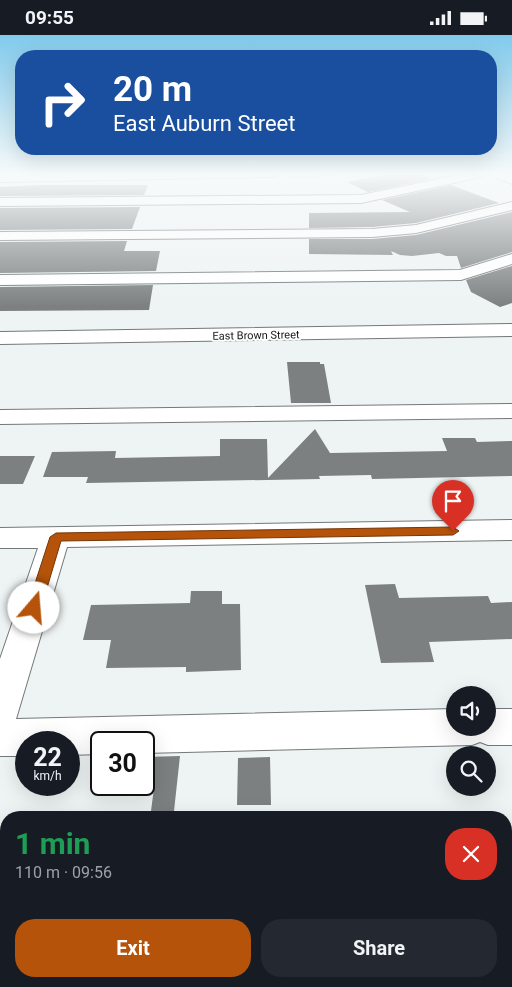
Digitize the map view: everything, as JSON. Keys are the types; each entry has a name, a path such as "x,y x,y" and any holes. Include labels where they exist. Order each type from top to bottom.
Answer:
{"street":[{"path":"0,236 372,233 423,228 464,218"},
{"path":"0,280 461,275 512,259"},
{"name":"East Brown Street","path":"0,338 512,330"},
{"path":"0,417 512,411"},
{"path":"0,538 512,530"},
{"path":"0,714 56,537"},
{"path":"496,727 512,727"},
{"path":"0,738 446,728"}],"building":[{"path":"0,218 136,218 132,229 0,230"},
{"path":"309,218 435,218 416,223 372,227 309,228"},
{"path":"485,218 512,218 512,252 461,268 457,256 446,256 439,253 412,256 400,255 391,251 393,255 309,254 309,239 372,239 416,235"},
{"path":"127,241 124,251 160,251 156,271 0,273 0,242"},
{"path":"512,266 512,303 500,307 471,292 466,280"},
{"path":"153,285 149,310 0,311 0,287"},
{"path":"287,362 320,362 320,364 324,364 331,403 291,403"},
{"path":"315,429 330,453 447,451 442,438 475,438 477,442 512,441 512,476 372,479 371,475 319,476 320,479 86,483 88,477 43,477 52,452 116,451 115,458 220,456 220,439 267,439 268,478"},
{"path":"0,456 35,456 23,484 0,484"},
{"path":"395,584 399,598 488,596 491,603 512,602 512,639 429,642 434,662 381,663 365,585"},
{"path":"191,591 222,591 222,604 240,604 241,670 186,672 186,667 106,668 111,640 83,640 91,605 190,603"},
{"path":"180,756 174,811 151,811 153,796 155,796 155,757"},
{"path":"270,757 271,805 237,805 238,758"}],"route":[{"path":"34,608 56,537 453,531"}]}
